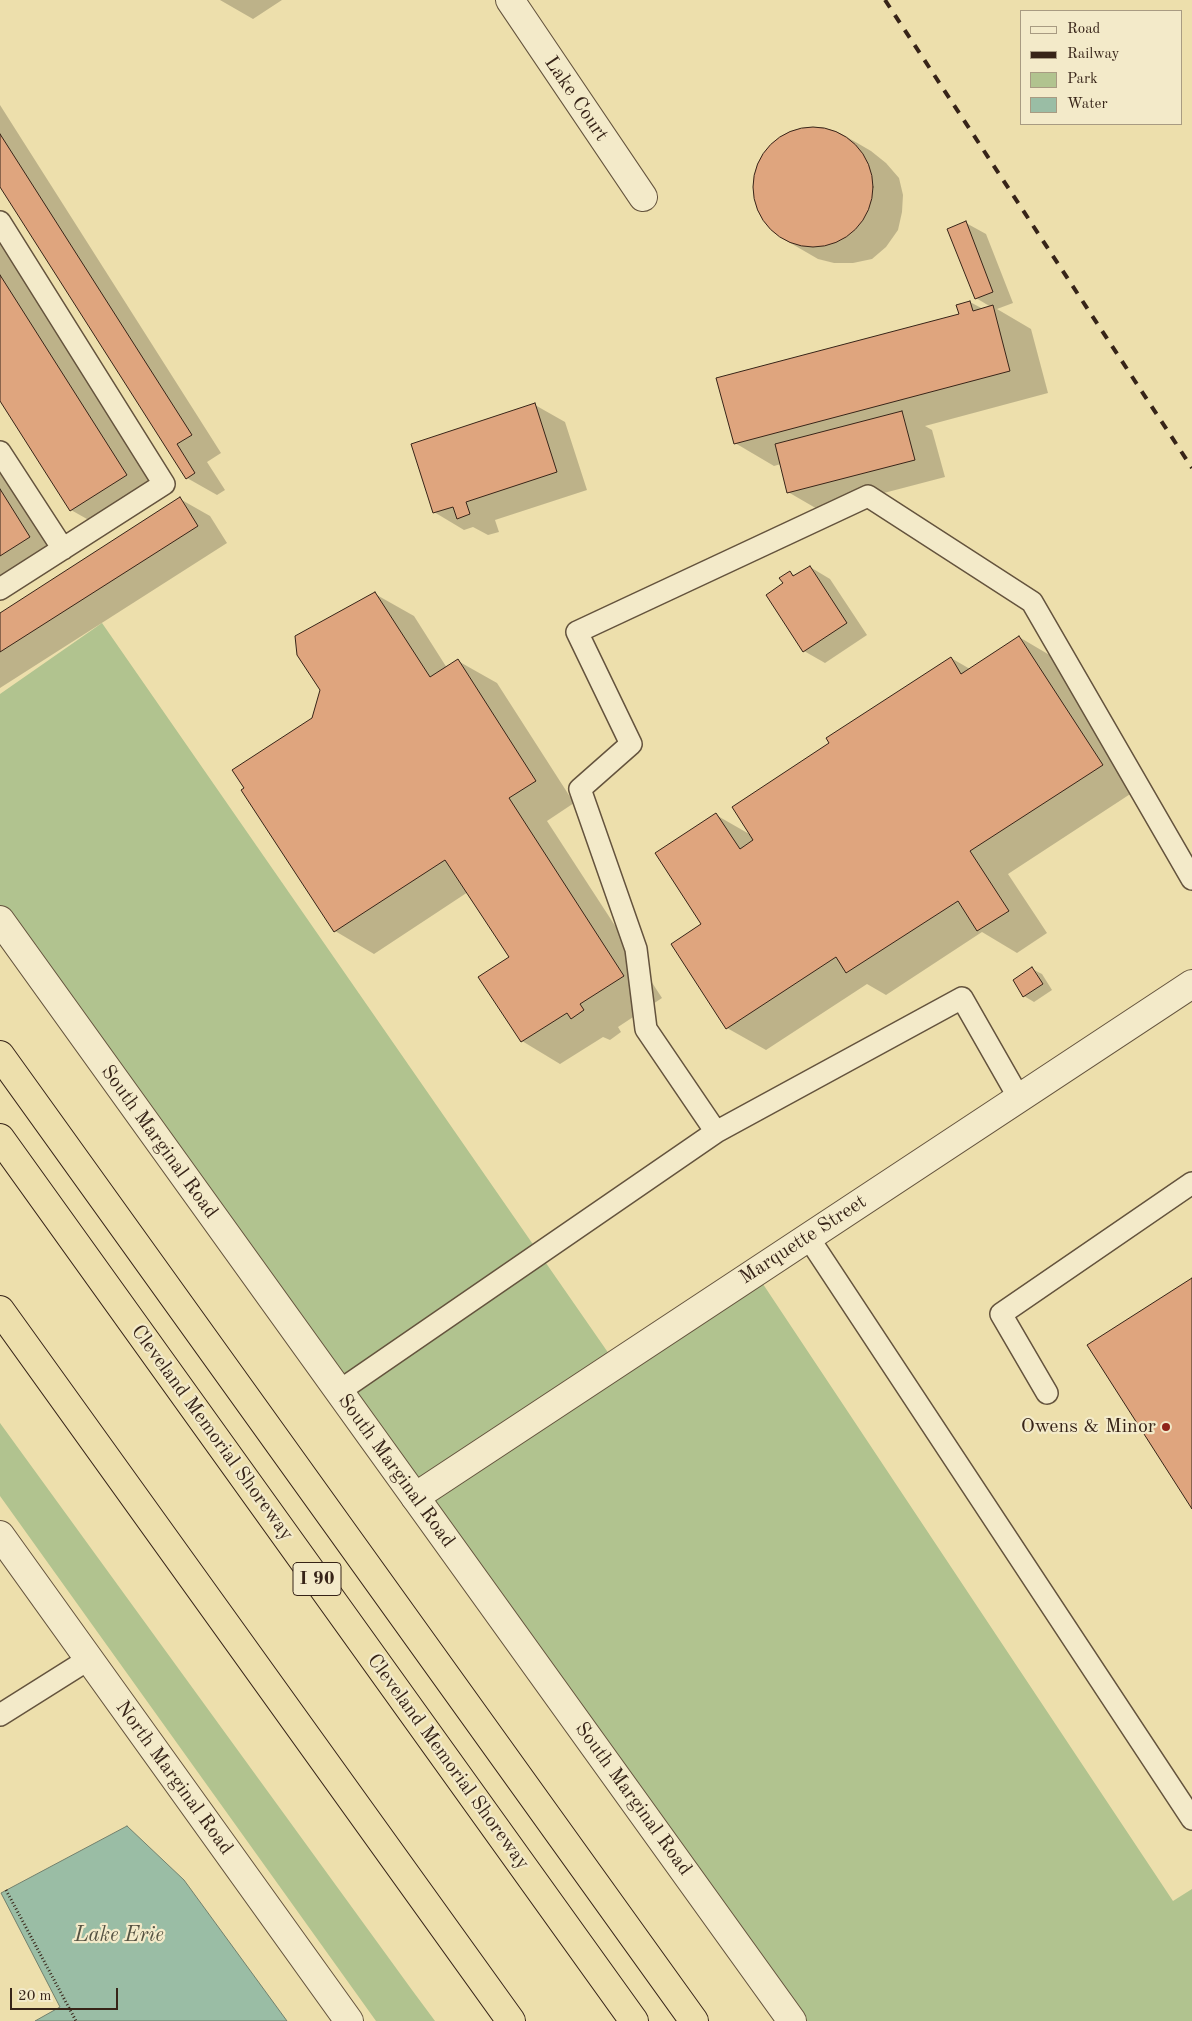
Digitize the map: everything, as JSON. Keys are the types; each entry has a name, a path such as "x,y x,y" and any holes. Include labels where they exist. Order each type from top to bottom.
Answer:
{"highway":[{"path":"0,1055 694,2021"},
{"name":"Cleveland Memorial Shoreway","path":"0,1138 634,2021"},
{"path":"0,1310 511,2021"}],"street":[{"name":"Lake Court","path":"510,0 643,197"},
{"name":"South Marginal Road","path":"0,920 792,2021"},
{"name":"Marquette Street","path":"415,1496 1192,984"},
{"name":"North Marginal Road","path":"0,1535 349,2021"}],"lane":[{"path":"0,222 164,484 0,590"},
{"path":"0,452 63,549"},
{"path":"716,1132 646,1029 636,949 580,789 631,744 577,632 868,496 1032,602 1192,879"},
{"path":"338,1392 716,1132 962,998 1019,1098"},
{"path":"1047,1393 1001,1314 1192,1183"},
{"path":"808,1237 1192,1819"},
{"path":"0,1715 89,1659"}],"path":[{"path":"6,1890 76,2021"}],"green space":[{"path":"102,623 616,1364 755,1272 1173,1901 1192,1889 1192,2021 792,2021 0,920 0,694"},
{"path":"0,1423 435,2021 376,2021 0,1496"}],"water":[{"name":"Lake Erie","path":"127,1826 184,1880 287,2021 35,2021 60,2007 1,1893"}],"building":[{"path":"813,127 836,131 856,144 869,164 873,187 869,210 856,230 836,243 813,247 790,243 770,230 757,210 753,187 757,164 770,144 790,131"},
{"path":"0,134 192,435 177,444 195,473 186,479 0,187"},
{"path":"966,221 993,292 975,299 947,229"},
{"path":"0,275 127,475 70,511 0,401"},
{"path":"970,301 973,311 993,305 1010,371 734,444 716,378 959,314 956,305"},
{"path":"535,403 557,472 466,502 470,514 457,519 453,507 433,513 411,444"},
{"path":"902,411 915,460 787,493 775,444"},
{"path":"0,489 30,537 0,556"},
{"path":"180,497 198,526 0,652 0,613"},
{"path":"810,566 847,623 803,652 766,595 783,583 779,578 790,571 793,576"},
{"path":"375,592 430,677 458,659 536,781 509,798 624,976 580,1004 584,1010 571,1019 567,1013 521,1042 478,977 509,957 445,860 334,932 241,790 244,788 232,770 312,718 320,690 297,655 295,636"},
{"path":"1019,636 1103,765 970,851 1009,911 977,931 958,901 846,973 836,957 726,1029 671,944 701,924 655,853 716,813 740,849 753,840 732,807 829,743 826,738 951,657 961,674"},
{"path":"1032,967 1043,984 1023,997 1013,980"},
{"name":"Owens & Minor","path":"1192,1278 1192,1509 1087,1345"}],"railway":[{"path":"885,0 1192,468"}],"place":[{"name":"Owens & Minor","path":"1166,1427"}]}
